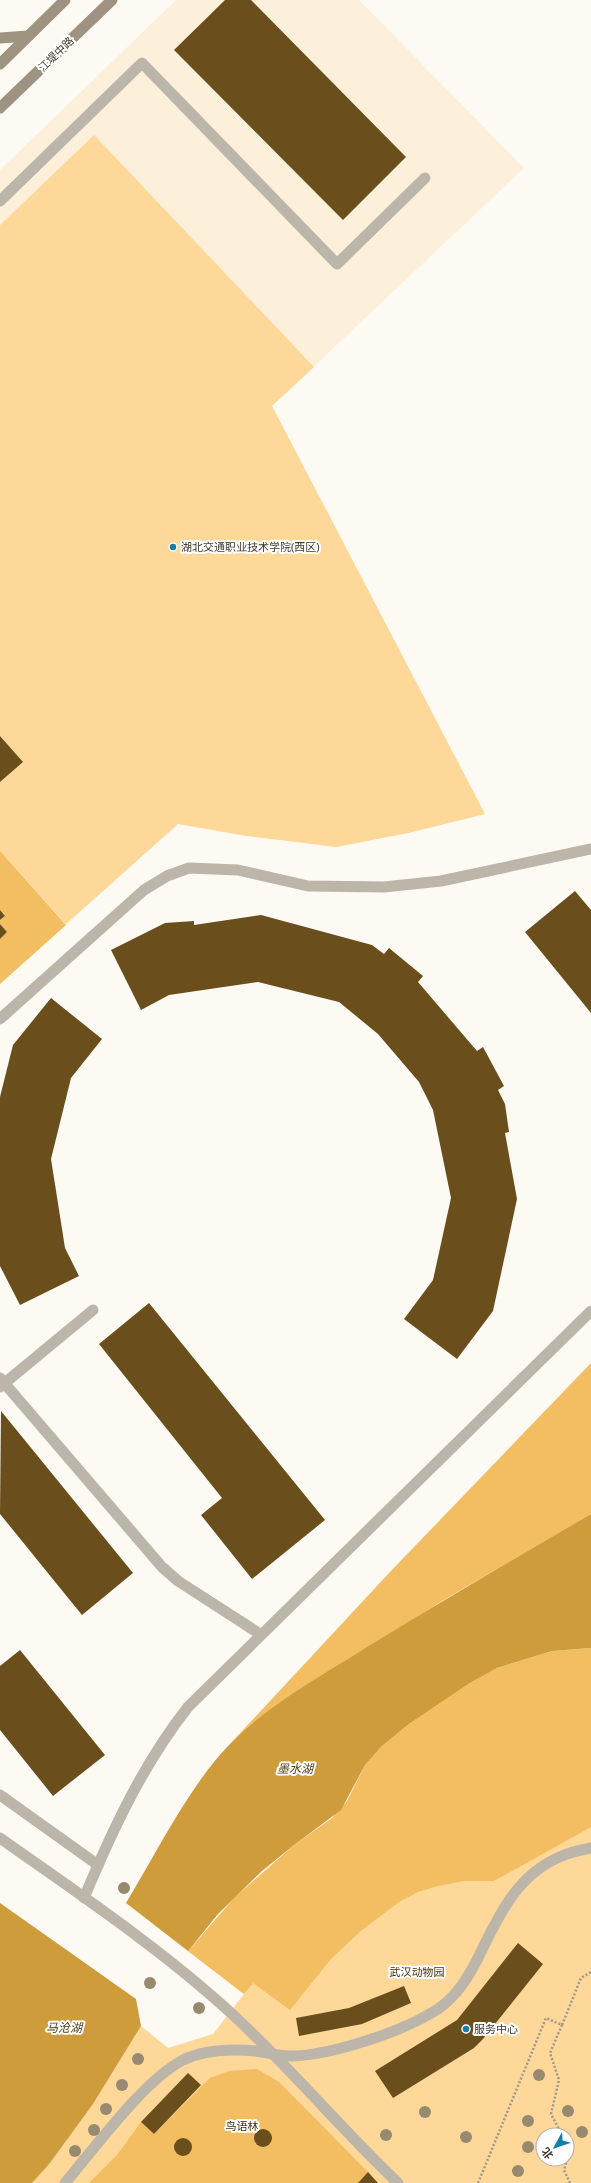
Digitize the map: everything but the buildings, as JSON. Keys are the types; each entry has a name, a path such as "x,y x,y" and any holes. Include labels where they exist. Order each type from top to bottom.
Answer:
{"main road":[{"path":"0,64 65,0"},
{"name":"江堤中路","path":"0,108 112,0"},
{"path":"0,38 28,36"}],"lane":[{"path":"0,201 142,63 337,264 426,178"},
{"path":"0,1019 144,890 167,876 189,868 238,870 308,886 384,887 441,882 591,849"},
{"path":"94,1310 2,1383 162,1567 178,1581 260,1634"},
{"path":"84,1898 128,1803 171,1728 188,1707 260,1634 591,1311"},
{"path":"0,1795 98,1865"},
{"path":"0,1838 84,1898 192,1979 276,2055 398,2183"},
{"path":"65,2183 135,2102 167,2072 182,2061 204,2053 236,2050 276,2055 313,2054 399,2028 438,2008 453,1996 471,1972 498,1916 519,1886 549,1862 562,1856 591,1848"}],"path":[{"path":"558,2127 551,2114 559,2080 550,2053 581,1978 591,1972"},
{"path":"478,2183 546,2018 562,2025"},
{"path":"565,2167 564,2170 570,2183"}],"shaded area":[{"name":"湖北交通职业技术学院(西区)","path":"176,0 359,0 524,168 272,406 485,814 408,833 336,847 247,836 178,824 0,984 0,170"}],"green space":[{"name":"湖北交通职业技术学院(西区)","path":"94,135 314,367 272,406 485,814 408,833 336,847 247,836 178,824 66,924 0,851 0,782 23,762 0,736 0,225"},
{"path":"0,851 66,925 0,984 0,939 7,932 0,924 0,920 5,916 0,910"},
{"path":"591,1363 591,1514 442,1601 259,1719 230,1744 390,1572"},
{"name":"武汉动物园","path":"591,1648 591,2183 32,2183 50,2163 93,2104 141,2026 168,2048 213,2034 244,1994 188,1951"},
{"path":"591,1648 591,1827 494,1881 464,1881 438,1886 418,1892 399,1902 362,1930 331,1959 290,2010 253,1983 244,1994 188,1951 234,1898 294,1845 332,1818 347,1801 365,1765 382,1746 409,1724 470,1683 497,1668 552,1651"},
{"name":"鸟语林","path":"257,2069 279,2082 368,2172 358,2183 89,2183 117,2155 141,2122 154,2134 210,2078 229,2071"}],"water":[{"name":"墨水湖","path":"591,1514 591,1648 552,1651 497,1668 470,1683 409,1724 382,1746 365,1765 341,1810 262,1871 218,1914 188,1951 126,1903 174,1820 201,1779 230,1744 260,1717 311,1682 392,1632"},
{"name":"马沧湖","path":"0,1903 136,1999 141,2026 93,2104 50,2163 32,2183 0,2183"}],"place":[{"name":"湖北交通职业技术学院(西区)","path":"173,547"},
{"name":"服务中心","path":"466,2029"}]}
